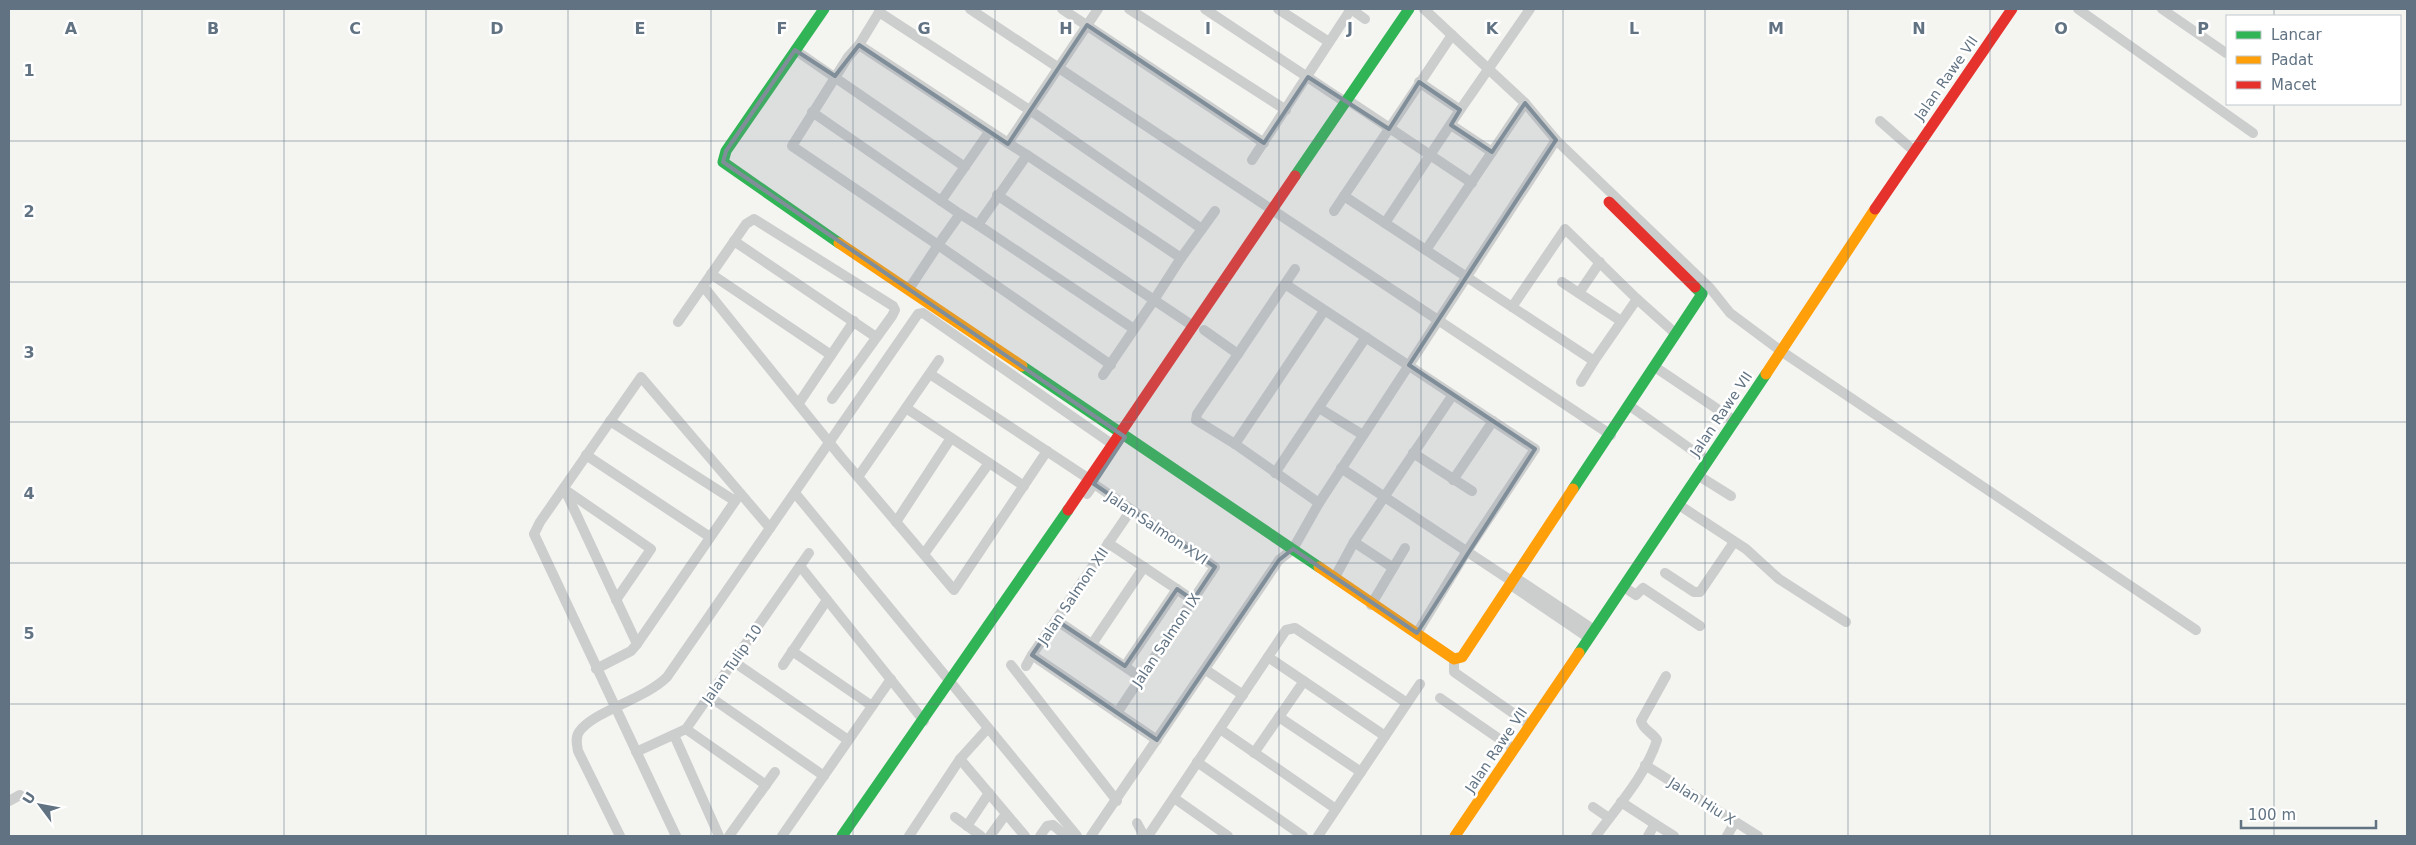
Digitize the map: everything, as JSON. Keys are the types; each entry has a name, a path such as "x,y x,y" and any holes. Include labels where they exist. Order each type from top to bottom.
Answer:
{"street":[{"path":"824,9 726,151 723,162 734,172 1454,659 1462,657 1513,582 1630,406 1702,293 1609,202"},
{"path":"970,9 1611,435"},
{"path":"1062,9 1264,143"},
{"path":"1008,143 1098,9"},
{"path":"1129,9 1286,110"},
{"path":"1205,9 1472,183"},
{"path":"1278,9 1329,42"},
{"path":"1252,160 1351,9 1365,19"},
{"path":"842,836 951,684 1061,520 1091,482 1271,209 1409,9"},
{"path":"1424,9 1524,103 1556,140 1710,288 1730,313 1781,352 2196,630"},
{"path":"1385,223 1530,9"},
{"name":"Jalan Rawe VII","path":"1455,836 1699,476 1706,460 1711,456 1735,421 1914,151 2012,9"},
{"path":"2078,9 2253,133"},
{"path":"2162,9 2226,53"},
{"path":"1111,365 938,245 793,148 792,144 835,76 859,45 880,11 1202,229"},
{"path":"1334,211 1452,35"},
{"path":"859,45 1180,258"},
{"path":"795,50 965,167"},
{"path":"1419,82 1460,110"},
{"path":"1426,250 1524,103"},
{"path":"812,112 1134,330"},
{"path":"1880,121 1914,151"},
{"path":"1451,125 1492,152"},
{"path":"941,201 989,132"},
{"path":"1092,836 1280,560 1293,549 1341,468 1556,140"},
{"path":"978,225 997,195 1027,155"},
{"path":"997,195 1193,326"},
{"path":"1344,196 1594,362"},
{"path":"1103,375 1180,258 1215,211"},
{"path":"908,289 960,214"},
{"path":"678,322 746,224 754,218 894,306 895,310 832,399"},
{"path":"1512,307 1565,229 1676,334"},
{"path":"734,241 876,337"},
{"path":"1579,293 1600,262"},
{"path":"1295,269 1196,417 1198,423 1235,444 1319,503"},
{"path":"711,274 831,355"},
{"path":"1562,282 1622,321"},
{"path":"1285,284 1535,449 1467,552 1417,633"},
{"path":"702,286 858,477 954,590 1047,451"},
{"path":"1581,382 1637,299"},
{"path":"1235,444 1324,311"},
{"path":"620,836 578,751 576,738 590,721 647,693 667,677 920,313 1112,444"},
{"path":"799,403 854,321"},
{"path":"1204,330 1238,354"},
{"path":"1275,473 1366,337"},
{"path":"858,477 939,360"},
{"path":"1654,366 1735,421"},
{"name":"Jalan Salmon XVI","path":"930,374 1047,451 1215,567"},
{"path":"676,836 534,534 586,455 641,377 738,497 770,528"},
{"path":"1335,578 1354,542 1452,396"},
{"path":"1630,406 1706,460"},
{"path":"906,408 1024,486"},
{"path":"1319,408 1363,435"},
{"path":"610,421 738,497"},
{"path":"1453,480 1493,421"},
{"path":"1091,482 1112,444 1123,435"},
{"path":"896,522 952,438"},
{"path":"1413,453 1472,491"},
{"path":"586,455 710,538"},
{"path":"924,554 989,463"},
{"path":"1341,468 1592,634"},
{"path":"1699,476 1732,496"},
{"path":"564,488 637,644"},
{"path":"564,488 651,549 616,600"},
{"path":"795,493 1078,836"},
{"path":"596,669 631,651 637,644 738,497"},
{"path":"1679,505 1764,564 1779,580 1846,622"},
{"name":"Jalan Salmon XII","path":"1130,510 1032,656 1157,740"},
{"path":"1354,542 1392,568"},
{"path":"1665,573 1694,592 1700,592 1734,542"},
{"path":"1108,543 1193,600"},
{"path":"1372,605 1405,548"},
{"name":"Jalan Tulip 10","path":"636,752 686,729 809,553"},
{"path":"800,566 924,721"},
{"path":"1092,644 1144,567"},
{"name":"Jalan Salmon IX","path":"1117,712 1215,567"},
{"path":"1624,587 1636,595 1643,588 1700,626"},
{"path":"1125,666 1177,589"},
{"path":"783,664 827,600"},
{"path":"1056,620 1140,677"},
{"path":"1137,823 1146,836 1174,798 1286,630 1295,628 1407,703"},
{"path":"792,651 872,706"},
{"path":"1026,666 1032,656"},
{"path":"1268,657 1385,736"},
{"path":"1454,659 1454,672 1530,725"},
{"path":"734,662 848,740"},
{"path":"1011,665 1117,801"},
{"path":"1206,670 1243,695"},
{"path":"1596,836 1646,765 1657,740 1642,726 1641,721 1666,676"},
{"path":"782,836 891,679"},
{"path":"1254,753 1304,681"},
{"path":"1318,836 1420,684"},
{"path":"710,697 824,776"},
{"path":"1440,698 1514,749"},
{"path":"1279,716 1361,772"},
{"path":"909,836 960,759 988,728"},
{"path":"686,729 766,785"},
{"path":"1220,729 1336,809"},
{"path":"674,735 719,836"},
{"path":"960,759 1025,836"},
{"path":"1198,762 1303,836"},
{"name":"Jalan Hiu X","path":"1646,765 1758,836"},
{"path":"729,836 775,772"},
{"path":"967,826 989,793"},
{"path":"9,801 20,795"},
{"path":"1174,798 1228,836"},
{"path":"1621,802 1674,836"},
{"path":"1593,807 1609,818"},
{"path":"990,836 1006,814"},
{"path":"955,817 980,836"},
{"path":"1727,836 1735,822"},
{"path":"1648,836 1655,824"},
{"path":"1040,836 1047,826 1053,825 1066,836"}],"highlighted area":[{"path":"1087,25 1264,143 1308,77 1389,129 1419,82 1460,110 1451,125 1492,152 1525,103 1535,114 1556,140 1409,365 1535,449 1417,633 1293,549 1279,560 1157,740 1032,655 1056,620 1125,666 1177,589 1193,600 1215,567 1094,484 1125,437 723,162 726,151 795,50 835,76 859,45 1008,144"}],"traffic: fast":[{"path":"824,9 726,151 723,162 839,243"},
{"path":"1295,176 1409,9"},
{"path":"1573,489 1702,294 1695,287"},
{"path":"1022,366 1319,567"},
{"path":"1579,653 1766,374"},
{"path":"842,836 1068,510"}],"traffic: slow":[{"path":"1766,374 1875,209"},
{"path":"839,243 1022,366"},
{"path":"1319,567 1454,659 1462,657 1573,489"},
{"path":"1455,836 1579,653"}],"traffic: jam":[{"path":"1875,209 2012,9"},
{"path":"1068,510 1295,176"},
{"path":"1609,202 1695,287"}]}
